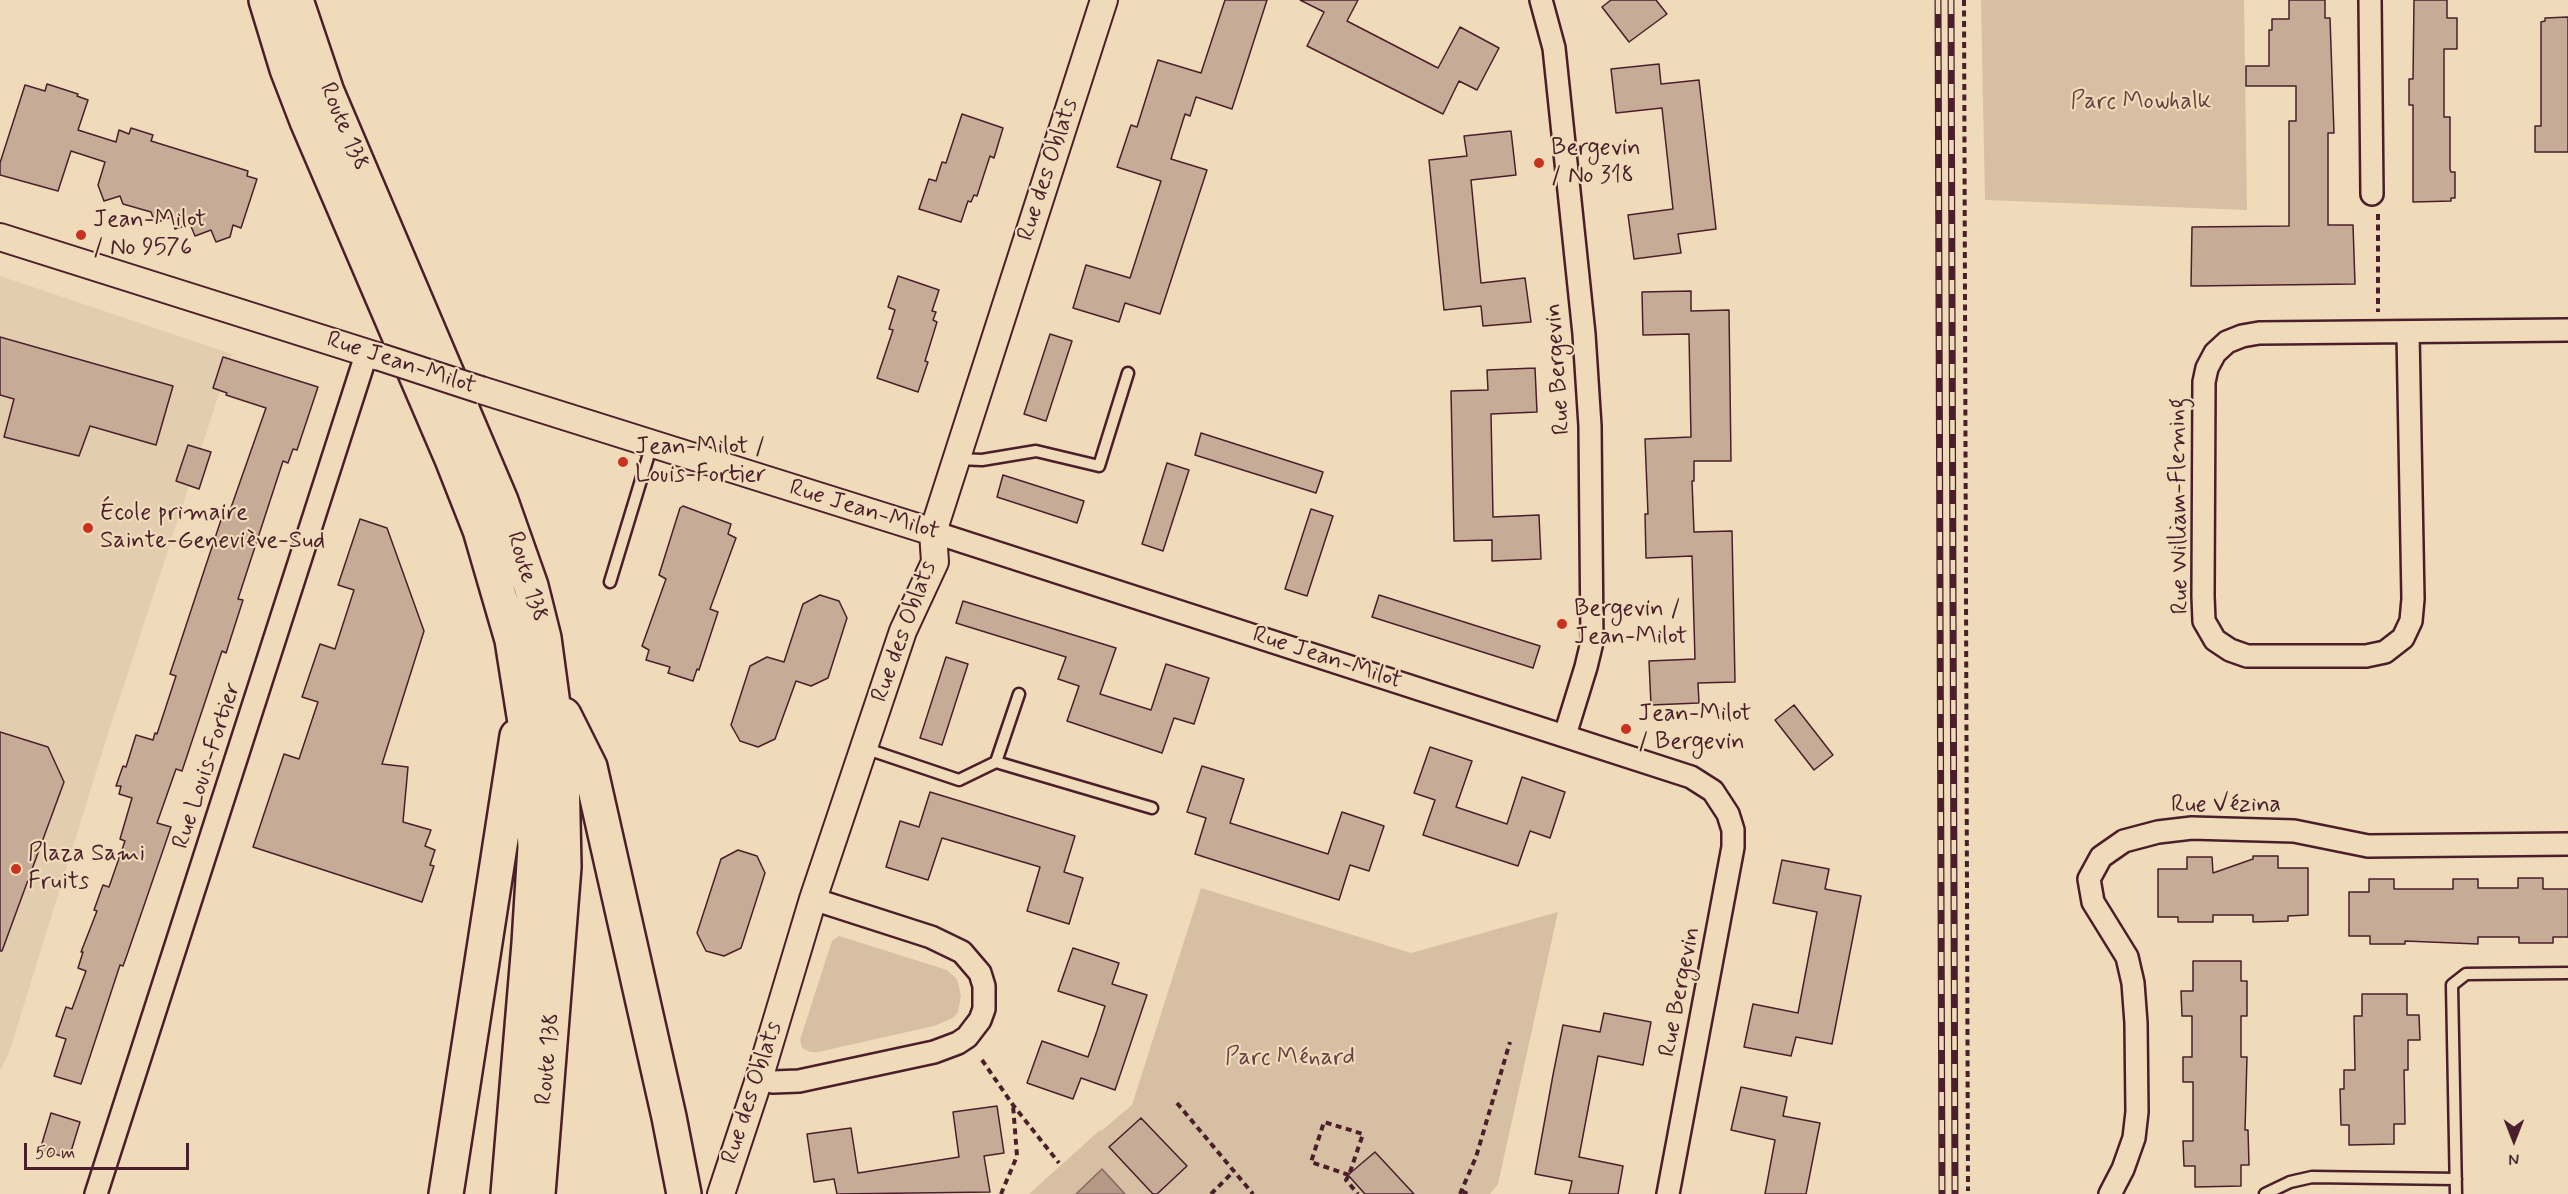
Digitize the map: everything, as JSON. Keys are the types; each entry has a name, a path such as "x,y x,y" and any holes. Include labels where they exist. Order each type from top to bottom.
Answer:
{"highway":[{"name":"Route 138","path":"266,0 302,110 480,530 507,620 538,698 562,771 564,867 538,1194"},
{"name":"Route 138","path":"296,0 327,92 485,460 508,519 538,611 538,698 532,772 535,847 508,1194"},
{"path":"446,1194 500,837 538,698"},
{"path":"538,698 590,767 669,1117 684,1194"}],"street":[{"name":"Rue des Oblats","path":"721,1194 759,1079 813,899 903,631 935,562 933,532 1104,0"},
{"name":"Rue Bergevin","path":"1541,0 1554,48 1589,403 1592,642 1565,735"},
{"path":"2370,0 2375,204"},
{"name":"Rue Jean-Milot","path":"0,237 933,532 1565,735 1691,777 1713,791 1721,800"},
{"name":"Rue William-Fleming","path":"2408,333 2413,599 2411,621 2403,638 2385,652 2366,656 2247,656 2230,651 2215,639 2205,621 2204,382 2206,368 2215,353 2227,342 2259,333 2568,330"},
{"name":"Rue Louis-Fortier","path":"96,1194 373,355"},
{"name":"Rue Bergevin","path":"1668,1194 1733,847 1733,830 1721,800"},
{"name":"Rue Vézina","path":"2110,1194 2123,1169 2134,1138 2137,1112 2136,1023 2133,983 2127,957 2093,902 2089,879 2101,857 2124,841 2158,832 2192,828 2294,831 2368,846 2568,844"},
{"path":"759,1079 773,1082 799,1081 934,1052 967,1037 980,1020 984,1009 984,986 980,973 962,952 931,937 813,899"}],"lane":[{"path":"957,459 982,460 1036,451 1099,466 1128,373"},
{"path":"610,582 652,444"},
{"path":"996,762 1019,694"},
{"path":"864,748 959,780 996,762 1152,808"},
{"path":"2456,1194 2452,984 2466,974 2568,973"},
{"path":"2265,1194 2290,1182 2312,1178 2456,1179"}],"path":[{"path":"1964,0 1968,1191"},
{"path":"2375,204 2378,321"},
{"path":"1468,1194 1461,1193 1476,1157 1510,1041"},
{"path":"982,1060 1013,1106 1059,1163"},
{"path":"1177,1102 1253,1194"},
{"path":"1001,1194 1017,1156 1013,1106"},
{"path":"1349,1174 1311,1162 1324,1122 1363,1134 1349,1174 1346,1180 1358,1194"},
{"path":"1211,1194 1233,1172"}],"shaded area":[{"name":"École primaire Sainte-Geneviève-Sud","path":"0,276 232,354 107,737 9,1053 0,1071"},
{"path":"1102,1169 1125,1194 1076,1194"}],"green space":[{"name":"Parc Mowhalk","path":"1981,0 2244,0 2247,210 1985,200"},
{"name":"Parc Ménard","path":"1201,888 1411,953 1558,912 1498,1184 1490,1194 1029,1194 1100,1130 1132,1105"},
{"path":"839,936 947,970 957,979 961,995 958,1012 953,1018 934,1026 818,1052 810,1052 802,1048 800,1040 829,950 832,941"}],"building":[{"path":"1225,0 1267,0 1232,109 1196,97 1190,116 1185,114 1171,159 1207,170 1160,314 1125,303 1119,322 1073,308 1086,265 1130,278 1161,181 1117,167 1131,125 1137,127 1158,60 1201,73"},
{"path":"1300,0 1358,0 1347,21 1438,68 1460,27 1499,48 1477,90 1459,81 1443,114 1307,46 1324,12"},
{"path":"1611,0 1656,0 1667,14 1629,42 1602,7"},
{"path":"2289,0 2325,0 2325,18 2330,18 2334,133 2328,133 2328,225 2353,225 2355,284 2191,286 2192,227 2289,226 2289,121 2296,121 2296,86 2246,86 2246,66 2269,66 2269,30 2272,30 2272,19 2289,19"},
{"path":"2414,0 2447,0 2447,18 2457,18 2457,49 2444,49 2444,117 2450,117 2450,169 2451,172 2455,172 2455,198 2451,198 2451,201 2413,202 2413,105 2409,105 2409,79 2413,79"},
{"path":"2568,17 2568,152 2535,152 2535,126 2541,126 2541,22 2545,21 2545,18"},
{"path":"1659,64 1661,84 1699,80 1716,229 1678,234 1681,253 1634,259 1628,215 1673,209 1662,108 1616,113 1611,69"},
{"path":"47,84 78,94 77,96 88,100 78,130 116,142 119,130 129,134 131,128 153,135 151,141 248,171 247,176 257,179 241,228 233,225 230,237 216,242 211,230 195,236 190,224 175,229 171,217 155,223 151,212 123,204 120,196 104,201 98,185 105,162 71,151 58,191 0,175 0,163 25,85 45,91"},
{"path":"962,114 1003,128 994,158 990,156 977,196 974,195 971,202 968,201 961,222 919,209 929,179 936,181 942,162 946,163"},
{"path":"1511,131 1516,175 1471,180 1481,283 1525,278 1531,322 1483,326 1481,306 1444,310 1429,160 1467,156 1464,136"},
{"path":"898,276 939,290 932,311 936,312 933,320 937,322 918,392 877,378 893,330 889,329 895,310 888,307"},
{"path":"1691,291 1691,311 1729,310 1731,461 1694,461 1694,481 1692,481 1694,532 1732,531 1735,682 1698,683 1699,703 1651,705 1649,661 1695,659 1692,556 1646,558 1645,514 1648,514 1645,439 1691,437 1689,334 1643,335 1642,292"},
{"path":"1050,334 1072,341 1046,421 1024,414"},
{"path":"0,337 173,386 156,445 90,426 79,456 4,437 14,399 0,395"},
{"path":"223,357 318,387 297,450 293,449 288,463 283,461 238,599 243,600 226,653 222,651 182,771 176,769 157,823 171,827 123,966 120,965 81,1084 54,1076 66,1039 56,1036 66,1007 72,1009 86,971 78,968 83,952 81,952 97,911 94,910 103,885 109,887 125,841 120,839 132,798 119,794 121,786 116,786 123,766 126,767 136,735 153,740 155,733 157,734 176,676 170,674 222,517 227,519 266,408 226,395 227,393 213,388"},
{"path":"1535,368 1537,412 1491,414 1493,517 1539,515 1541,559 1492,561 1492,540 1454,541 1451,391 1488,390 1487,370"},
{"path":"1201,433 1323,472 1316,493 1195,455"},
{"path":"188,445 211,452 199,489 176,481"},
{"path":"1167,463 1189,470 1163,551 1142,544"},
{"path":"1003,475 1084,501 1077,523 997,497"},
{"path":"683,506 731,524 728,534 736,538 710,609 718,612 699,670 697,669 693,681 668,673 670,667 646,660 649,650 642,646 666,579 659,575 680,508"},
{"path":"1311,509 1333,516 1307,596 1285,589"},
{"path":"360,519 387,528 424,631 382,764 408,767 403,822 431,830 425,846 435,850 430,865 434,866 422,902 253,847 284,754 299,759 318,702 302,697 320,644 335,649 354,590 338,585"},
{"path":"820,595 839,601 847,618 828,678 811,686 796,681 775,739 758,747 740,741 731,725 750,666 767,657 784,662 803,604"},
{"path":"1379,595 1540,646 1533,668 1372,617"},
{"path":"963,601 1116,648 1100,694 1151,710 1166,664 1209,678 1194,724 1174,718 1162,753 1067,721 1079,686 1058,679 1066,657 956,623"},
{"path":"946,657 968,664 942,745 920,738"},
{"path":"1794,705 1833,755 1814,770 1775,720"},
{"name":"Plaza Sami Fruits","path":"0,732 48,747 64,782 2,951 0,951"},
{"path":"1430,747 1472,761 1456,807 1507,824 1522,777 1565,792 1550,838 1530,831 1518,866 1423,835 1435,800 1414,793"},
{"path":"1202,766 1244,779 1230,823 1328,854 1342,812 1384,826 1369,871 1350,865 1339,900 1195,854 1206,818 1187,812"},
{"path":"930,792 1075,836 1064,872 1083,878 1069,924 1027,911 1040,867 942,838 928,880 886,867 900,821 919,827"},
{"path":"738,850 757,856 765,873 741,948 724,956 706,951 697,933 721,859"},
{"path":"2253,856 2278,856 2278,868 2308,868 2308,915 2288,916 2288,921 2253,922 2253,915 2213,915 2213,922 2178,922 2178,917 2158,917 2158,869 2187,869 2187,857 2212,857 2213,873 2253,859"},
{"path":"1782,860 1829,869 1825,889 1861,896 1832,1044 1796,1037 1791,1056 1744,1047 1753,1004 1798,1013 1817,912 1773,903"},
{"path":"2518,878 2543,878 2543,889 2568,889 2568,937 2553,937 2553,943 2519,943 2519,937 2478,937 2478,944 2405,941 2405,944 2370,944 2370,936 2349,936 2349,892 2369,892 2369,879 2394,879 2394,889 2453,889 2453,879 2478,879 2478,888 2518,888"},
{"path":"1073,948 1119,963 1112,984 1147,995 1115,1090 1081,1078 1073,1099 1027,1083 1042,1041 1088,1057 1097,1031 1105,1006 1058,991"},
{"path":"2193,961 2241,961 2241,981 2247,981 2247,1016 2241,1016 2241,1057 2247,1057 2245,1130 2248,1130 2249,1165 2241,1165 2241,1186 2195,1187 2195,1166 2184,1166 2183,1141 2193,1141 2193,1082 2183,1082 2183,1057 2192,1057 2192,1016 2182,1016 2181,991 2193,991"},
{"path":"2362,994 2407,994 2407,1015 2419,1015 2420,1040 2408,1040 2408,1070 2404,1070 2405,1124 2394,1124 2394,1144 2349,1145 2349,1125 2341,1125 2340,1089 2344,1089 2344,1070 2355,1070 2354,1016 2362,1016"},
{"path":"1604,1013 1651,1022 1643,1065 1598,1056 1579,1157 1623,1166 1618,1194 1569,1194 1572,1181 1535,1174 1553,1075 1563,1025 1600,1032"},
{"path":"1741,1087 1787,1097 1783,1116 1820,1123 1806,1194 1765,1194 1775,1140 1731,1130"},
{"path":"997,1106 1004,1153 984,1156 990,1192 837,1194 834,1179 814,1182 807,1134 851,1128 858,1173 959,1157 953,1112"},
{"path":"51,1113 80,1122 69,1158 40,1150"},
{"path":"1141,1118 1187,1166 1157,1194 1153,1194 1109,1147"},
{"path":"1375,1152 1414,1194 1365,1194 1348,1175"}],"railway":[{"path":"1938,0 1942,1194"},
{"path":"1951,0 1955,1194"}],"place":[{"name":"Bergevin / No 318","path":"1539,163"},
{"name":"Jean-Milot / No 9576","path":"81,235"},
{"name":"Jean-Milot / Louis-Fortier","path":"623,462"},
{"name":"École primaire Sainte-Geneviève-Sud","path":"88,528"},
{"name":"Bergevin / Jean-Milot","path":"1562,624"},
{"name":"Jean-Milot / Bergevin","path":"1626,729"},
{"name":"Plaza Sami Fruits","path":"16,869"}]}
